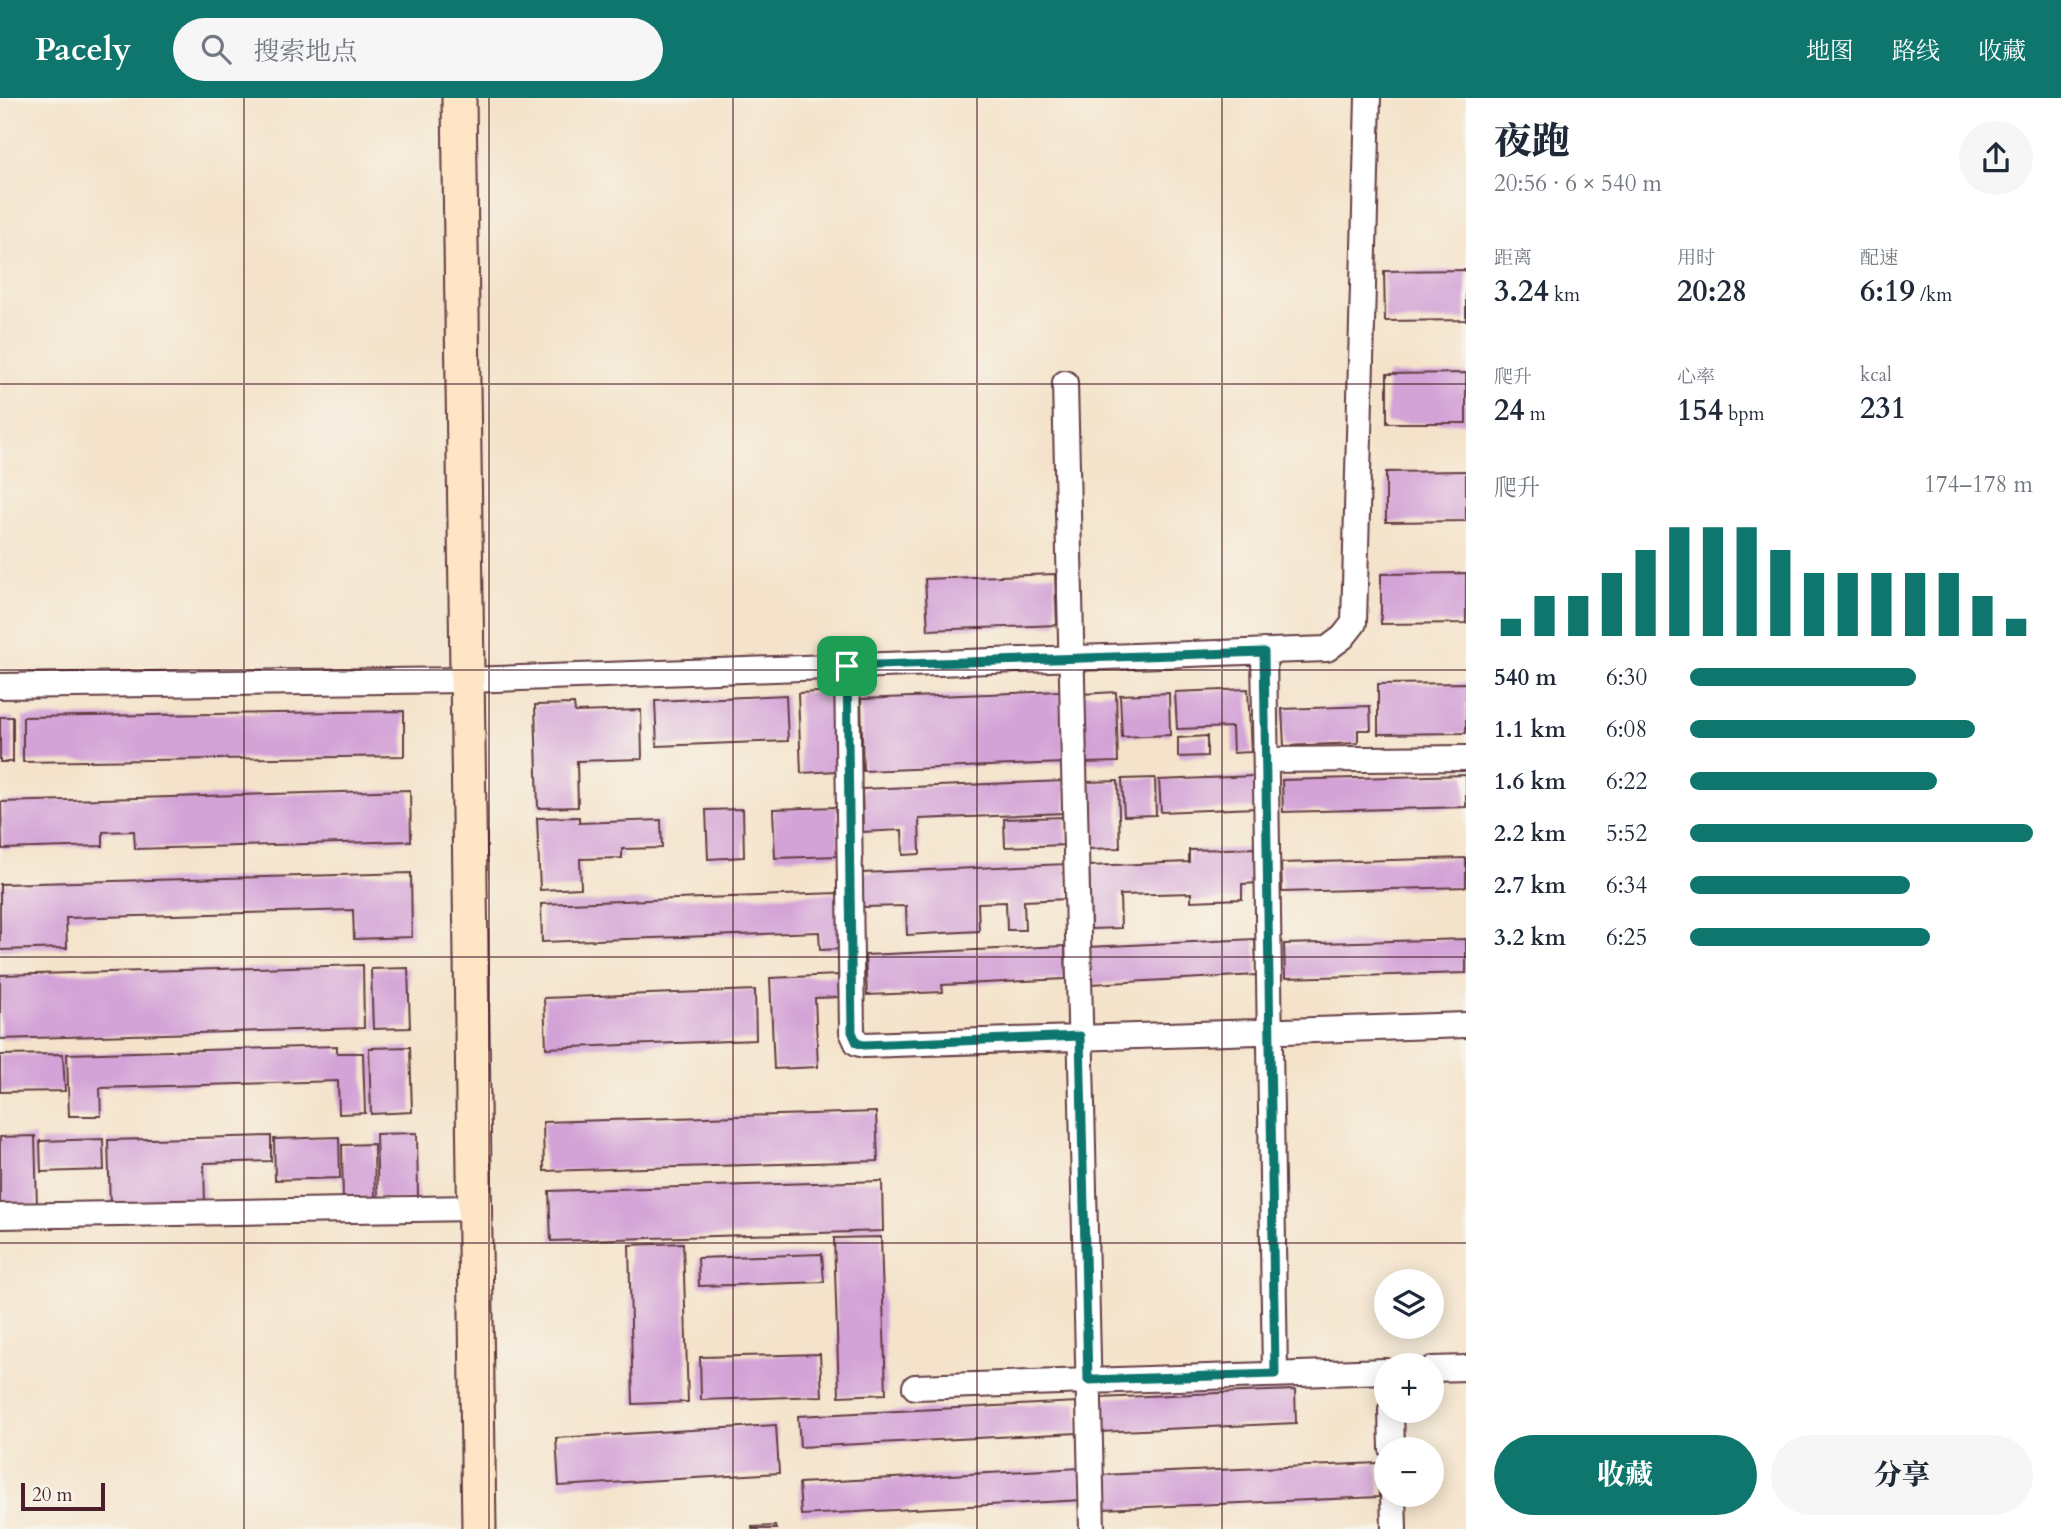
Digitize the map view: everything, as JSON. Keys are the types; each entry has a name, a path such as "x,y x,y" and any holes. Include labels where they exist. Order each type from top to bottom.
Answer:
{"street":[{"path":"459,98 479,1529"},
{"path":"0,686 467,680 1327,649 1343,637 1354,623 1368,98"},
{"path":"1065,383 1092,1529"},
{"path":"1264,652 1275,1374"},
{"path":"847,666 852,1032 857,1043 864,1045 1466,1025"},
{"path":"1266,760 1466,758"},
{"path":"0,1216 474,1208"},
{"path":"1444,1369 1466,1368"},
{"path":"915,1387 1374,1371"},
{"path":"1393,1507 1394,1529"}],"building":[{"path":"1466,270 1466,320 1385,321 1384,271"},
{"path":"1466,373 1466,423 1387,423 1387,374"},
{"path":"1466,471 1466,521 1386,522 1386,472"},
{"path":"1466,573 1466,623 1381,624 1381,574"},
{"path":"1055,574 1057,625 928,630 925,579"},
{"path":"1466,683 1466,733 1378,734 1378,684"},
{"path":"1248,689 1251,752 1233,753 1232,727 1177,729 1175,692"},
{"path":"839,691 837,771 801,773 798,693"},
{"path":"1061,691 1064,763 863,771 861,699"},
{"path":"1116,692 1118,762 1084,763 1081,694"},
{"path":"1169,693 1170,735 1122,737 1120,695"},
{"path":"786,695 788,741 657,746 655,701"},
{"path":"574,704 575,712 641,710 642,759 577,761 578,807 538,808 535,705"},
{"path":"1370,706 1371,730 1358,730 1358,743 1284,746 1282,709"},
{"path":"404,711 404,756 23,762 23,717"},
{"path":"0,717 13,717 13,762 0,762"},
{"path":"1207,736 1207,756 1178,757 1178,738"},
{"path":"1466,775 1466,807 1283,812 1282,780"},
{"path":"1254,776 1255,808 1161,812 1159,780"},
{"path":"1155,778 1156,815 1124,816 1122,779"},
{"path":"1065,781 1066,813 919,819 920,854 903,855 902,830 863,832 862,789"},
{"path":"1118,781 1120,848 1088,849 1086,782"},
{"path":"410,790 411,841 135,849 134,831 103,832 103,846 2,849 1,802"},
{"path":"837,807 839,856 775,858 773,809"},
{"path":"743,809 744,857 708,859 706,810"},
{"path":"579,817 579,823 661,820 662,848 622,849 622,858 580,859 581,888 540,890 537,818"},
{"path":"1065,817 1066,845 1005,847 1004,819"},
{"path":"1258,848 1260,883 1242,884 1242,899 1191,901 1191,893 1120,895 1121,928 1091,929 1089,866 1189,862 1189,850"},
{"path":"1466,858 1466,887 1282,892 1281,863"},
{"path":"1067,864 1068,899 1024,901 1025,930 1007,930 1006,902 978,903 979,931 907,935 906,906 863,907 862,873"},
{"path":"411,873 412,937 354,939 353,910 66,918 67,948 0,950 0,884"},
{"path":"838,893 840,949 820,950 819,932 542,942 541,904"},
{"path":"1255,939 1257,975 1091,984 1089,947"},
{"path":"1466,939 1466,973 1285,978 1284,944"},
{"path":"1065,946 1066,979 942,985 943,992 867,995 865,955"},
{"path":"363,965 364,1028 0,1039 0,975"},
{"path":"408,968 410,1028 373,1029 371,969"},
{"path":"838,975 839,997 815,998 818,1067 774,1069 770,978"},
{"path":"755,990 756,1040 546,1048 544,998"},
{"path":"337,1046 337,1053 363,1053 365,1113 339,1114 338,1081 100,1088 101,1116 69,1116 67,1054"},
{"path":"410,1047 412,1112 371,1114 369,1048"},
{"path":"63,1054 65,1091 0,1092 0,1055"},
{"path":"876,1112 878,1161 544,1171 543,1122"},
{"path":"417,1133 418,1199 378,1200 376,1134"},
{"path":"35,1136 37,1206 0,1207 0,1137"},
{"path":"271,1136 271,1161 204,1163 205,1205 110,1207 108,1140"},
{"path":"339,1137 340,1178 275,1180 274,1139"},
{"path":"103,1139 104,1170 41,1172 40,1141"},
{"path":"374,1144 375,1202 343,1203 342,1145"},
{"path":"882,1181 883,1231 551,1241 549,1191"},
{"path":"881,1237 886,1394 839,1396 834,1238"},
{"path":"683,1243 688,1402 633,1404 629,1245"},
{"path":"822,1254 824,1282 699,1286 698,1258"},
{"path":"820,1354 822,1396 701,1400 700,1357"},
{"path":"1295,1390 1296,1423 1099,1432 1098,1398"},
{"path":"1077,1402 1078,1433 800,1447 798,1416"},
{"path":"776,1425 779,1473 559,1486 556,1438"},
{"path":"1374,1463 1374,1497 1102,1509 1101,1475"},
{"path":"1081,1468 1083,1500 801,1515 799,1483"},
{"path":"775,1526 776,1529 752,1529 752,1527"}],"route":[{"path":"1264,652 1275,1374 1088,1380 1080,1036 864,1045 857,1043 852,1032 847,666 1264,652"}]}
